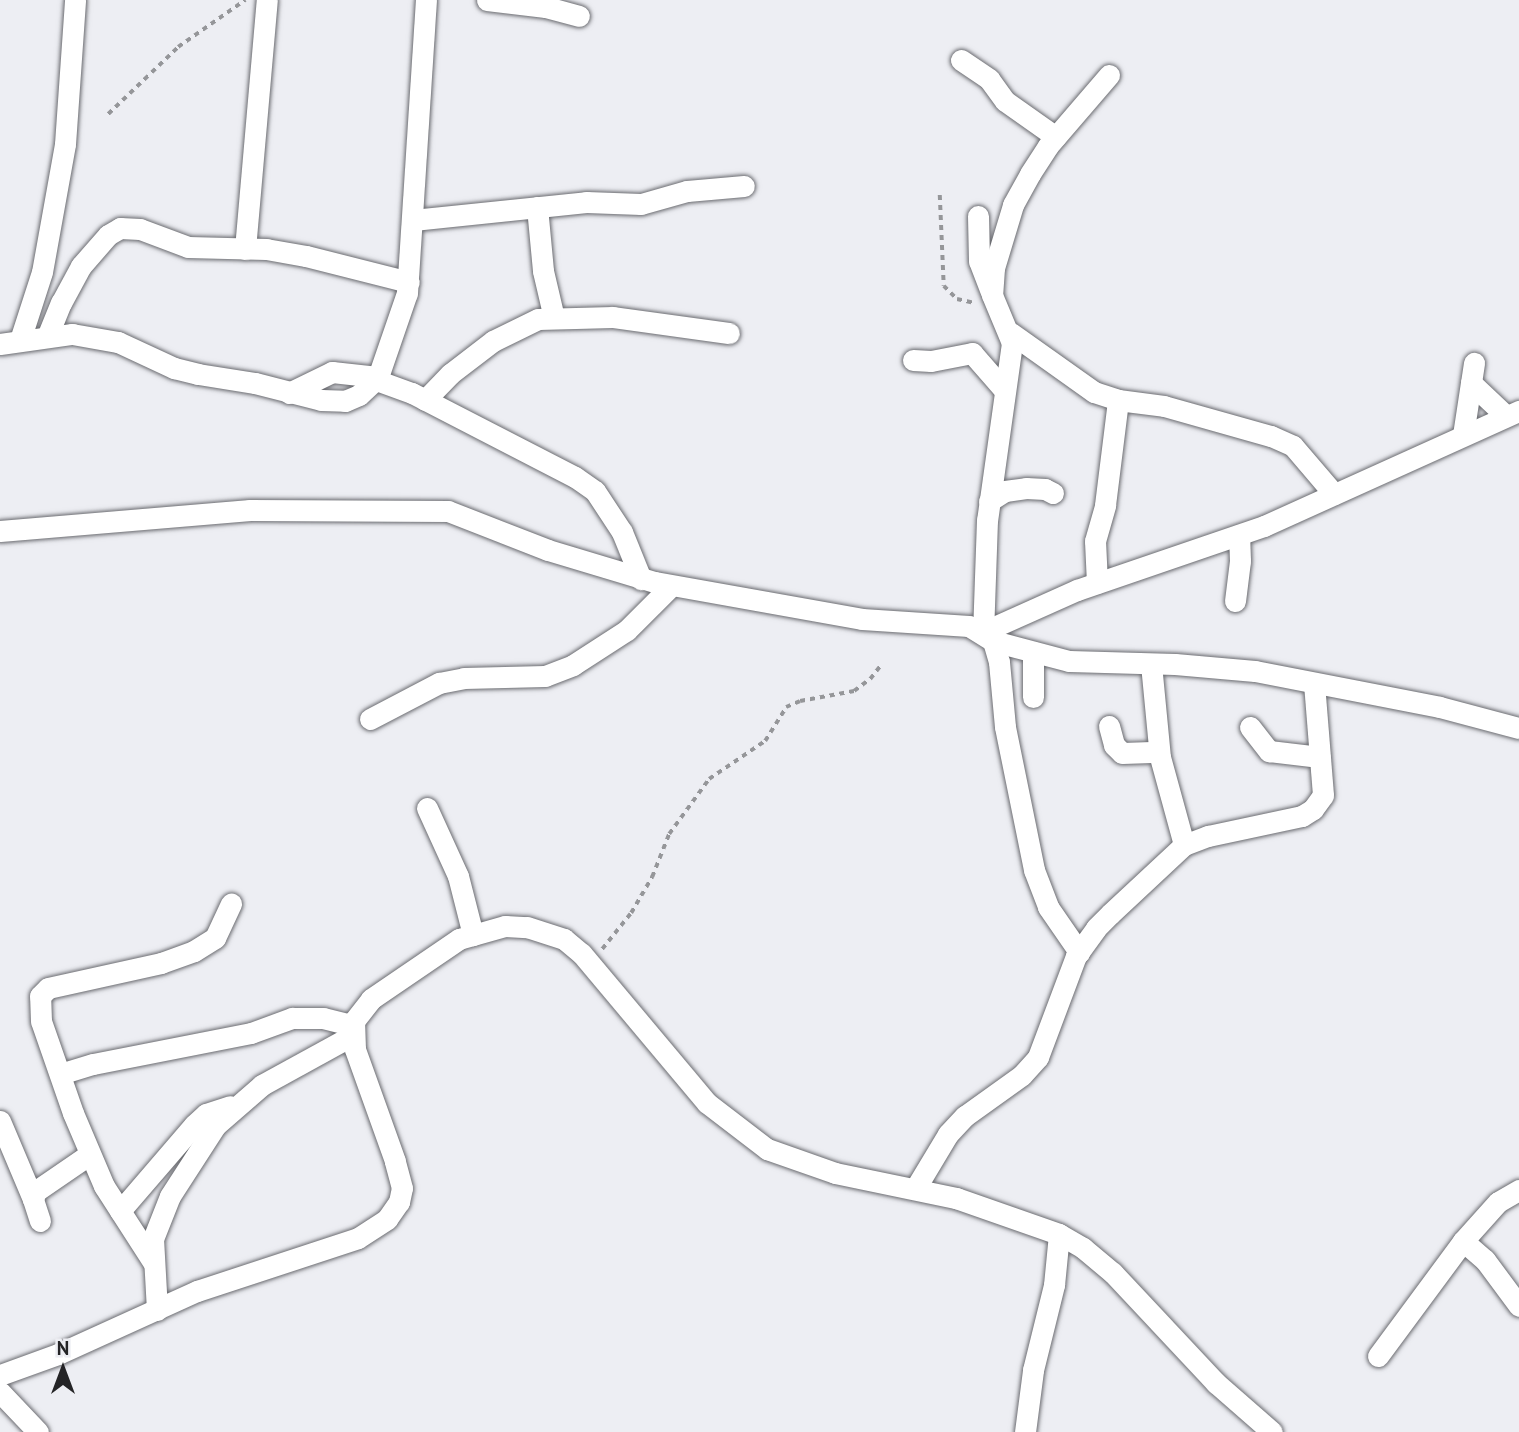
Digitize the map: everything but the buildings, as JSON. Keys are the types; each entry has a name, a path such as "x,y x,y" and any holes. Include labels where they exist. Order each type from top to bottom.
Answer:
{"street":[{"path":"10,342 42,272 65,144 75,0"},
{"path":"245,249 267,0"},
{"path":"10,342 72,334 118,342 174,368 255,383 289,393 345,401 359,395 377,378 409,282 420,59 426,0"},
{"path":"487,0 546,7 579,16"},
{"path":"961,60 989,79 1005,101 1056,137"},
{"path":"995,301 997,257 1013,205 1030,174 1056,137 1109,75"},
{"path":"413,220 586,202 642,204 695,189 744,186"},
{"path":"537,207 543,271 554,318"},
{"path":"978,216 979,261 1011,333 1012,349 989,501 988,636 999,662 1005,727 1034,870 1048,907 1079,952"},
{"path":"47,337 61,303 82,266 108,234 120,228 140,229 188,247 245,249 306,256 409,282"},
{"path":"425,400 450,374 493,341 538,319 613,317 729,333"},
{"path":"1011,333 1094,392 1118,400 1164,406 1293,446 1334,494"},
{"path":"913,360 931,360 972,353 1005,391"},
{"path":"289,393 332,372 377,378 575,477 595,491 622,532 641,579"},
{"path":"988,636 1097,583 1240,535 1463,435 1511,419 1472,373 1463,435"},
{"path":"1097,583 1095,541 1105,505 1118,400"},
{"path":"989,501 1006,491 1026,488 1045,488 1053,494"},
{"path":"0,531 250,510 448,511 548,550 671,586 862,618 947,622 969,626 988,636 1033,652 1069,660 1255,671 1440,708 1519,728"},
{"path":"1235,601 1240,535"},
{"path":"370,719 439,683 464,678 545,676 573,665 627,630 671,586"},
{"path":"1033,652 1033,697"},
{"path":"1152,664 1159,752 1184,845"},
{"path":"915,1189 948,1134 965,1116 1022,1075 1038,1057 1079,952 1096,928 1184,845 1208,836 1302,816 1313,810 1323,795 1314,683"},
{"path":"1109,726 1114,745 1122,753 1159,752"},
{"path":"1250,727 1269,751 1320,757"},
{"path":"427,808 458,876 473,935"},
{"path":"153,1262 104,1186 90,1154 41,1021 40,996 48,988 161,963 194,951 215,938 231,904"},
{"path":"157,1310 153,1239 170,1196 216,1125 286,1071 354,1030 371,999 441,950 473,935 505,926 527,927 565,939 590,962 707,1103 767,1149 777,1155 835,1173 956,1198 1059,1234 1083,1248 1113,1273 1216,1383 1272,1432"},
{"path":"60,1074 251,1033 292,1018 323,1018 354,1030"},
{"path":"0,1375 58,1354 210,1287 358,1238 387,1219 394,1211 402,1188 385,1130 369,1095 354,1030"},
{"path":"120,1211 194,1125 218,1108 236,1107"},
{"path":"0,1121 40,1221"},
{"path":"33,1199 39,1188 90,1154"},
{"path":"1378,1356 1463,1241 1498,1202 1519,1190"},
{"path":"1025,1432 1033,1370 1054,1285 1059,1234"},
{"path":"1463,1241 1485,1260 1519,1306"},
{"path":"0,1392 24,1423 38,1432"}],"path":[{"path":"108,114 178,47 246,0"},
{"path":"940,195 944,286 957,299 995,301"},
{"path":"590,962 631,913 652,877 669,834 709,779 765,741 786,708 800,701 854,691 870,680 881,665"}]}
